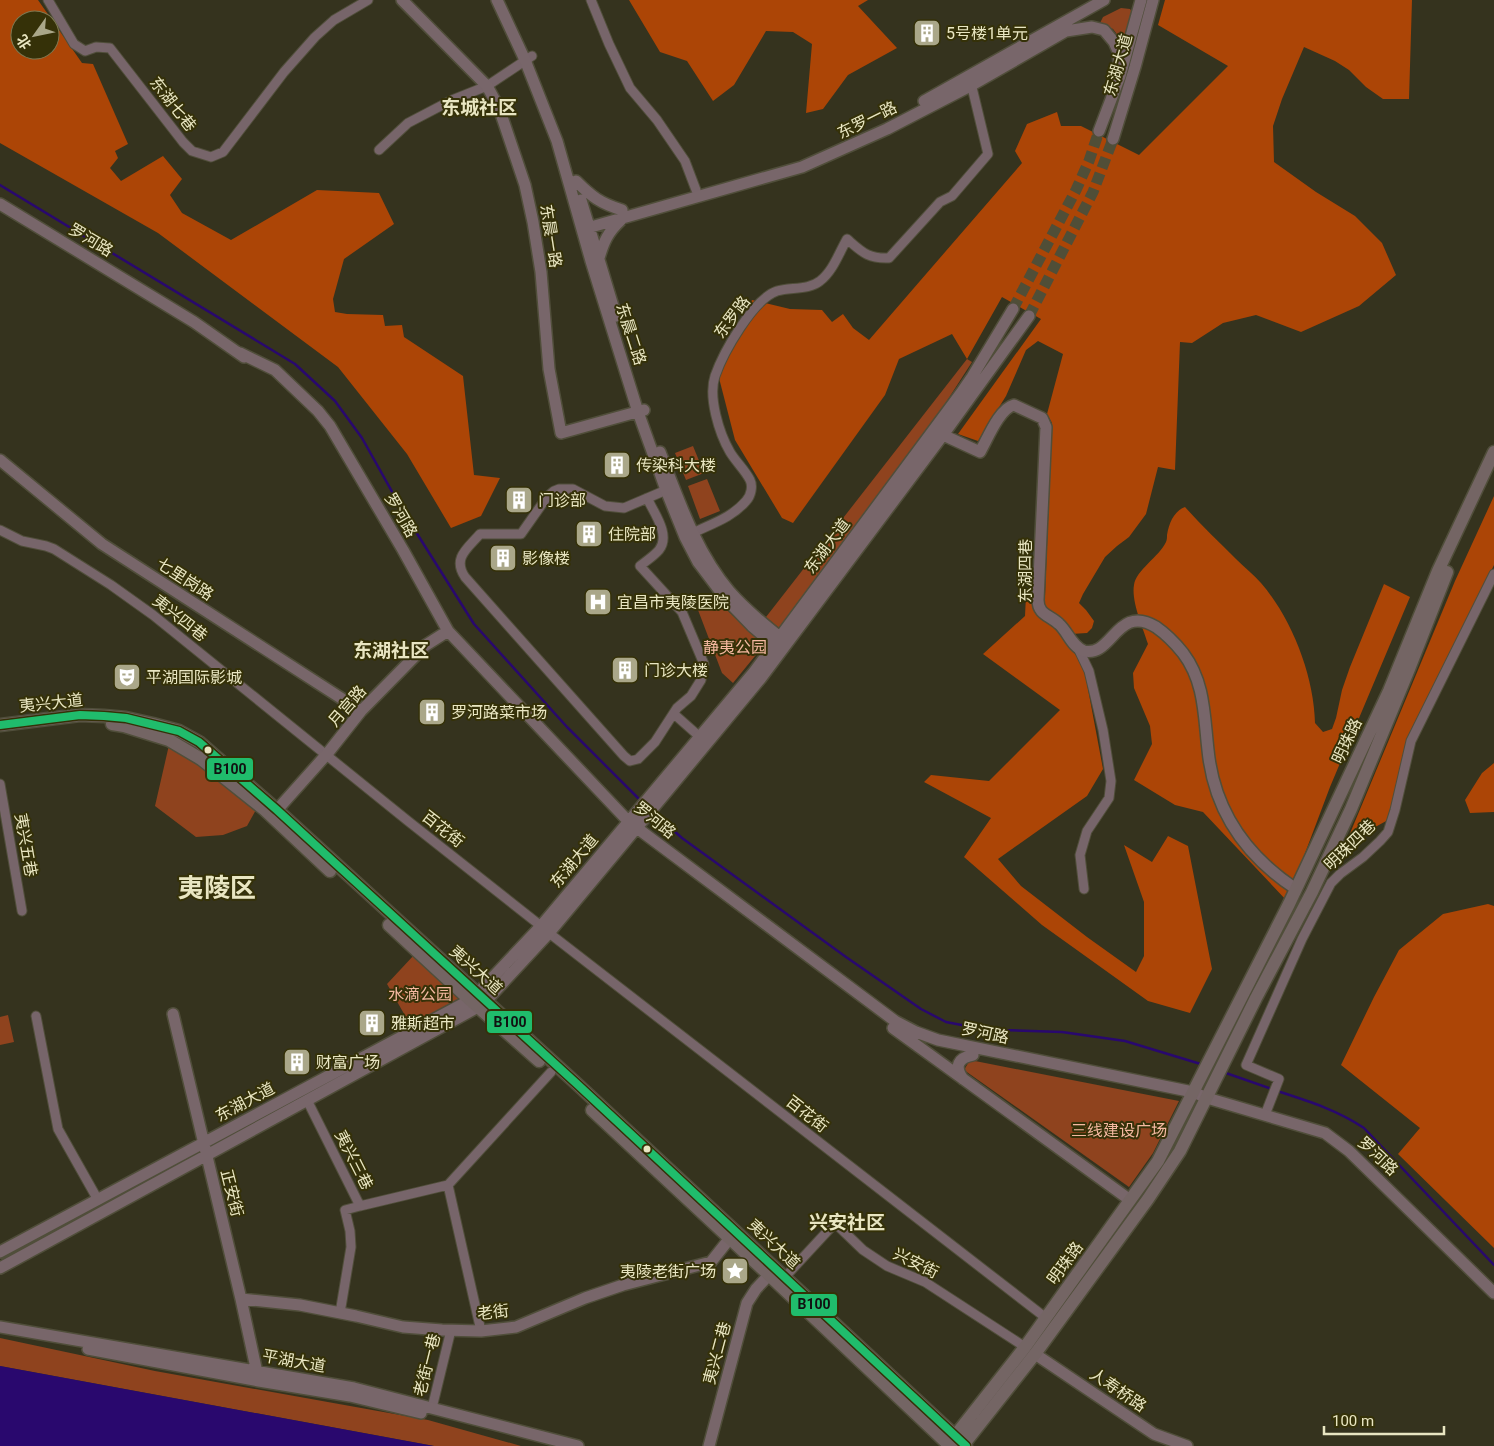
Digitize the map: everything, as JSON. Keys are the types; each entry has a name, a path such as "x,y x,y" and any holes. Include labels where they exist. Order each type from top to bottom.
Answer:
{"main road":[{"name":"东晨一路","path":"402,0 487,86 499,108 509,135 525,185 534,222 541,272 549,369 561,433 641,411"},
{"name":"东晨二路","path":"497,0 528,58 598,258 641,411"},
{"name":"东晨二路","path":"502,0 563,140 576,181 591,261 641,411 689,535 731,592 781,644"},
{"name":"东罗一路","path":"585,225 802,167 887,129 1104,0"},
{"name":"东湖大道","path":"1099,131 1120,76 1141,0"},
{"name":"东湖大道","path":"1113,139 1135,68 1153,0"},
{"name":"东罗一路","path":"623,214 696,190 809,157 884,123 1066,31 1092,26 1104,30 1114,42 1118,51 1120,76"},
{"path":"576,181 591,196 623,214 604,242 598,258"},
{"name":"罗河路","path":"0,204 194,322 240,354 275,370 318,411 330,426 403,550 446,633 630,828 893,1028 1130,1200"},
{"name":"东湖大道","path":"0,1252 98,1200 307,1100 478,1000 545,929 630,828 746,696 781,644 972,377 1013,309"},
{"name":"东湖大道","path":"662,792 700,737 754,672 781,644 943,435 1029,316"},
{"name":"东湖四巷","path":"943,435 980,452 999,417 1007,407 1014,405 1042,418 1046,428 1038,606 1046,616 1059,623 1078,648"},
{"name":"明珠路","path":"1030,1350 1046,1318 1158,1161 1296,889 1389,691 1438,571 1494,452"},
{"name":"七里岗路","path":"0,460 102,544 361,711"},
{"name":"明珠路","path":"958,1444 1158,1183 1180,1151 1312,892 1351,809 1449,566 1494,472"},
{"path":"1078,648 1086,652 1094,650 1105,644 1126,624 1139,620 1157,628 1175,644 1192,665 1199,682 1204,706 1211,770 1226,814 1238,835 1258,858 1277,877 1296,889"},
{"name":"月宫路","path":"277,810 327,754 361,711 426,645 446,633"},
{"name":"夷兴大道","path":"0,725 80,715 126,718 179,731 199,742 277,810 478,1000 551,1072 770,1275 958,1444"},
{"name":"夷兴大道","path":"0,731 80,721 99,722 124,726 169,740 201,758 265,810 785,1277 958,1444"},
{"name":"罗河路","path":"630,828 895,1021 916,1032 938,1040 1207,1098 1326,1133 1349,1151 1494,1293"},
{"name":"东湖大道","path":"0,1268 205,1149 478,1000"},
{"name":"正安街","path":"173,1014 258,1376"},
{"name":"罗河路","path":"893,1028 936,1047 1192,1095"},
{"path":"963,1079 959,1073 959,1062 967,1056 974,1055"},
{"name":"老街","path":"241,1298 300,1305 403,1326 481,1331 516,1327 585,1298 623,1285 711,1262 730,1238"},
{"name":"夷兴二巷","path":"709,1446 747,1303 756,1289 770,1275"},
{"name":"平湖大道","path":"0,1327 122,1347 258,1376 350,1396 551,1446"},
{"name":"平湖大道","path":"0,1333 258,1376 354,1388 578,1446"},
{"name":"人寿桥路","path":"1030,1350 1154,1434 1187,1446"}],"street":[{"name":"东湖七巷","path":"48,0 74,44 85,51 96,47 110,48 183,142 192,151 211,157 223,152 284,72 315,37 334,20 368,0"},
{"path":"591,0 630,88 657,120 685,161 696,190"},
{"path":"379,150 408,123 452,100 487,86 528,58"},
{"name":"东罗路","path":"689,535 724,519 747,501 751,492 751,481 730,452 719,427 713,403 714,378 729,344 758,305 773,292 786,288 811,286 820,281 828,273 847,239 865,255 878,259 889,258 940,202 952,196 988,154 971,80"},
{"path":"647,498 663,533 663,542 659,550 640,566 682,612 704,664 701,680 691,696 678,708 655,742 638,759 630,761 465,577 461,571 460,561 463,554 480,534 521,534 554,491 564,488 573,489 599,503 613,508 624,508 647,498 670,489"},
{"name":"夷兴四巷","path":"0,530 22,541 54,549 111,585 153,615 327,754"},
{"name":"明珠四巷","path":"1265,1115 1279,1078 1246,1065 1302,939 1332,883 1340,874 1363,857 1388,832 1412,741 1494,574"},
{"path":"1078,648 1089,671 1103,730 1111,781 1109,798 1087,831 1080,855 1084,890"},
{"path":"674,714 700,737"},
{"name":"百花街","path":"327,754 545,929 1046,1318"},
{"name":"夷兴五巷","path":"0,784 22,911"},
{"path":"36,1016 58,1129 98,1200"},
{"path":"481,1331 448,1185 551,1072"},
{"name":"夷兴三巷","path":"307,1100 360,1206 448,1185"},
{"path":"340,1313 351,1247 350,1231 345,1210 360,1206"},
{"name":"兴安街","path":"785,1277 835,1223 863,1250 887,1266 925,1282 1030,1350"},
{"name":"老街一巷","path":"432,1408 451,1330"}],"green space":[{"path":"1121,8 1130,9 1132,12 1126,42 1122,41 1113,29 1100,23 1103,17"},
{"path":"967,359 972,362 943,407 779,628 766,617"},
{"path":"693,446 704,473 686,480 675,453"},
{"path":"707,479 720,511 700,519 688,486"},
{"name":"静夷公园","path":"711,593 764,645 733,683 722,673 698,610"},
{"path":"169,745 203,765 257,808 247,826 223,835 196,837 155,806"},
{"name":"水滴公园","path":"414,955 462,1000 411,1026 387,984"},
{"path":"8,1015 14,1042 0,1045 0,1017"},
{"name":"三线建设广场","path":"970,1060 1179,1101 1153,1153 1129,1187 964,1070"},
{"path":"0,1338 155,1371 428,1420 521,1446 434,1446 0,1366"}],"shaded area":[{"path":"0,0 38,0 45,10 10,10 10,60 60,60 60,32 82,63 93,64 128,144 115,151 118,158 110,168 121,181 163,156 182,179 170,195 182,213 231,240 317,190 379,193 394,224 344,259 333,299 335,312 383,315 385,326 402,325 404,337 463,376 474,475 500,478 481,516 451,528 407,454 338,367 158,233 0,143"},
{"path":"629,0 868,0 858,6 897,48 848,75 823,109 806,113 812,44 793,32 766,31 734,85 713,101 687,61 660,52"},
{"path":"1165,0 1412,0 1409,99 1383,99 1366,87 1349,70 1335,61 1304,47 1273,126 1274,162 1316,192 1355,216 1382,243 1396,275 1359,306 1301,332 1256,315 1223,323 1192,343 1180,342 1175,470 1158,467 1146,514 1129,537 1105,557 1079,603 1094,621 1092,628 1087,633 1071,634 1075,650 1085,673 1103,769 1087,796 998,859 1021,886 1136,972 1144,956 1144,902 1124,845 1152,862 1168,836 1188,846 1212,969 1190,1013 1148,1001 1042,925 964,857 991,818 924,782 931,775 989,781 1060,710 983,654 1025,616 1026,595 1045,596 1052,423 1047,414 1063,354 1038,341 1026,350 1006,396 978,441 958,434 1041,319 1002,297 967,359 952,334 899,359 885,395 793,523 782,518 735,440 719,378 752,300 790,309 822,310 832,322 843,314 853,328 869,340 1022,163 1015,151 1027,124 1057,112 1061,126 1081,126 1139,155 1228,66 1158,25"},
{"path":"1494,496 1494,565 1408,739 1388,820 1346,843 1455,581"},
{"path":"1185,507 1261,583 1282,613 1306,668 1314,705 1315,723 1323,732 1332,729 1350,667 1384,584 1410,597 1330,787 1287,901 1203,812 1175,805 1134,780 1152,744 1150,726 1134,688 1133,673 1148,644 1134,599 1134,585 1139,574 1163,548 1173,518 1178,511"},
{"path":"1494,763 1494,812 1470,813 1465,800 1482,773"},
{"path":"1488,904 1494,906 1494,1248 1398,1154 1420,1128 1341,1065 1399,950 1443,914"},
{"path":"0,1366 434,1446 0,1446"}],"waterway":[{"path":"0,185 295,364 335,401 362,438 404,513 474,624 567,727 641,801"},
{"path":"654,813 682,838 846,957 921,1009 946,1022 1002,1030 1062,1032 1125,1041 1204,1065"},
{"path":"1223,1072 1272,1089"},
{"path":"1277,1091 1333,1111 1364,1128 1494,1265"}],"tunnel":[{"path":"1013,309 1076,190 1089,161 1099,131"},
{"path":"1029,316 1093,192 1113,139"}],"transit line":[{"name":"B100","path":"0,725 80,715 104,716 126,718 179,731 199,742 277,810 577,1084 966,1446"}],"place":[{"name":"5号楼1单元","path":"927,33"},
{"name":"传染科大楼","path":"617,465"},
{"name":"门诊部","path":"519,500"},
{"name":"住院部","path":"589,534"},
{"name":"影像楼","path":"503,558"},
{"name":"宜昌市夷陵医院","path":"598,602"},
{"name":"门诊大楼","path":"625,670"},
{"name":"平湖国际影城","path":"127,677"},
{"name":"罗河路菜市场","path":"432,712"},
{"name":"雅斯超市","path":"372,1023"},
{"name":"财富广场","path":"297,1062"},
{"name":"夷陵老街广场","path":"735,1271"}],"district":[{"name":"东城社区","path":"479,107"},
{"name":"东湖社区","path":"391,650"},
{"name":"夷陵区","path":"217,888"},
{"name":"兴安社区","path":"847,1222"}]}
